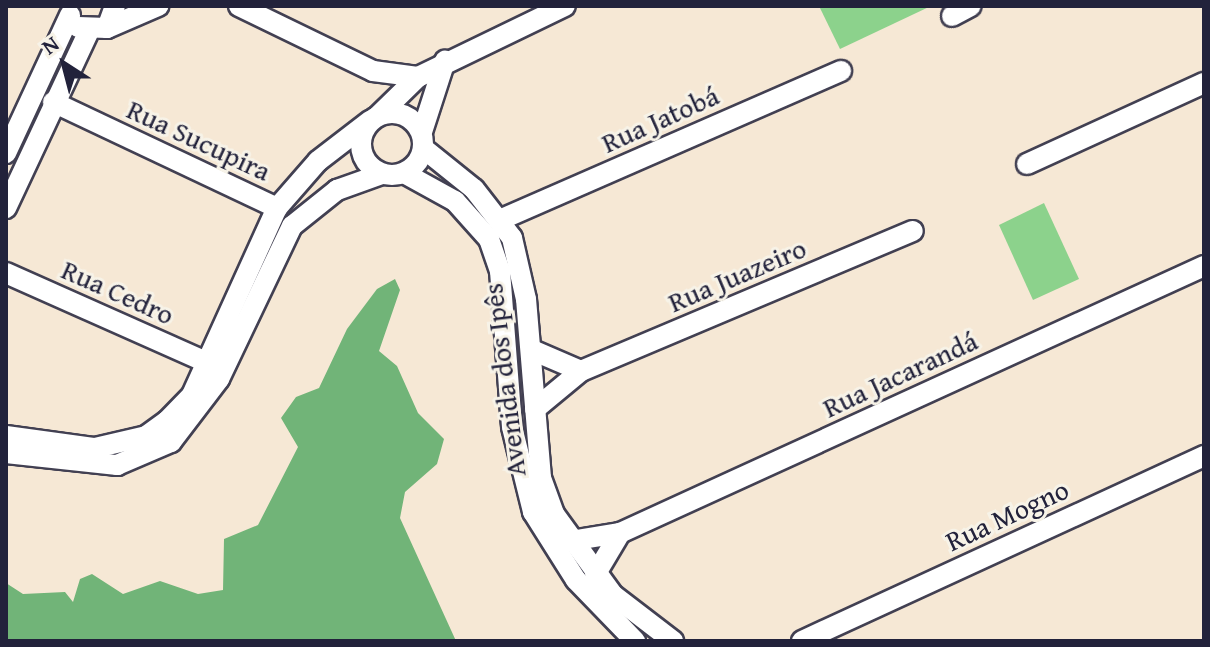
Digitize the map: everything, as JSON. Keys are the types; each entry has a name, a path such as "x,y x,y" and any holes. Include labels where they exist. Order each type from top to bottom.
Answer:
{"street":[{"path":"6,208 53,102 115,6"},
{"path":"98,30 158,6"},
{"path":"239,6 263,11 366,67 418,77"},
{"path":"6,436 95,448 146,436 192,395 277,208 318,161 377,116 418,77 445,61 565,6"},
{"path":"952,16 971,6"},
{"path":"6,153 71,10 98,30"},
{"path":"6,453 117,465 171,442 219,379 292,226 337,190 382,174 404,173 422,140 445,61"},
{"path":"366,67 377,116 361,151 382,174"},
{"name":"Rua Jatobá","path":"502,219 841,71"},
{"path":"1027,164 1204,83"},
{"name":"Rua Sucupira","path":"53,102 277,208"},
{"path":"377,116 403,115 422,140 502,219"},
{"name":"Avenida dos Ipês","path":"404,173 455,201 489,239 500,271 512,427 533,512 576,580 635,641"},
{"name":"Avenida dos Ipês","path":"502,219 526,299 541,478 570,541 595,575 644,624 673,641"},
{"name":"Rua Juazeiro","path":"535,409 581,371 913,231"},
{"name":"Rua Jacarandá","path":"570,541 620,533 1204,266"},
{"name":"Rua Cedro","path":"6,273 208,363"},
{"path":"532,350 581,371"},
{"name":"Rua Mogno","path":"802,641 832,634 1204,456"},
{"path":"595,575 620,533"}],"green space":[{"path":"819,6 931,6 840,49"},
{"path":"1044,203 1079,279 1033,300 999,225"},
{"path":"395,279 400,290 379,351 397,366 418,413 444,439 437,464 405,492 400,518 456,641 6,641 6,583 23,594 65,592 73,602 80,579 92,574 123,594 160,581 198,594 223,590 224,539 258,525 298,447 281,418 296,397 319,388 347,329 377,289"}]}
